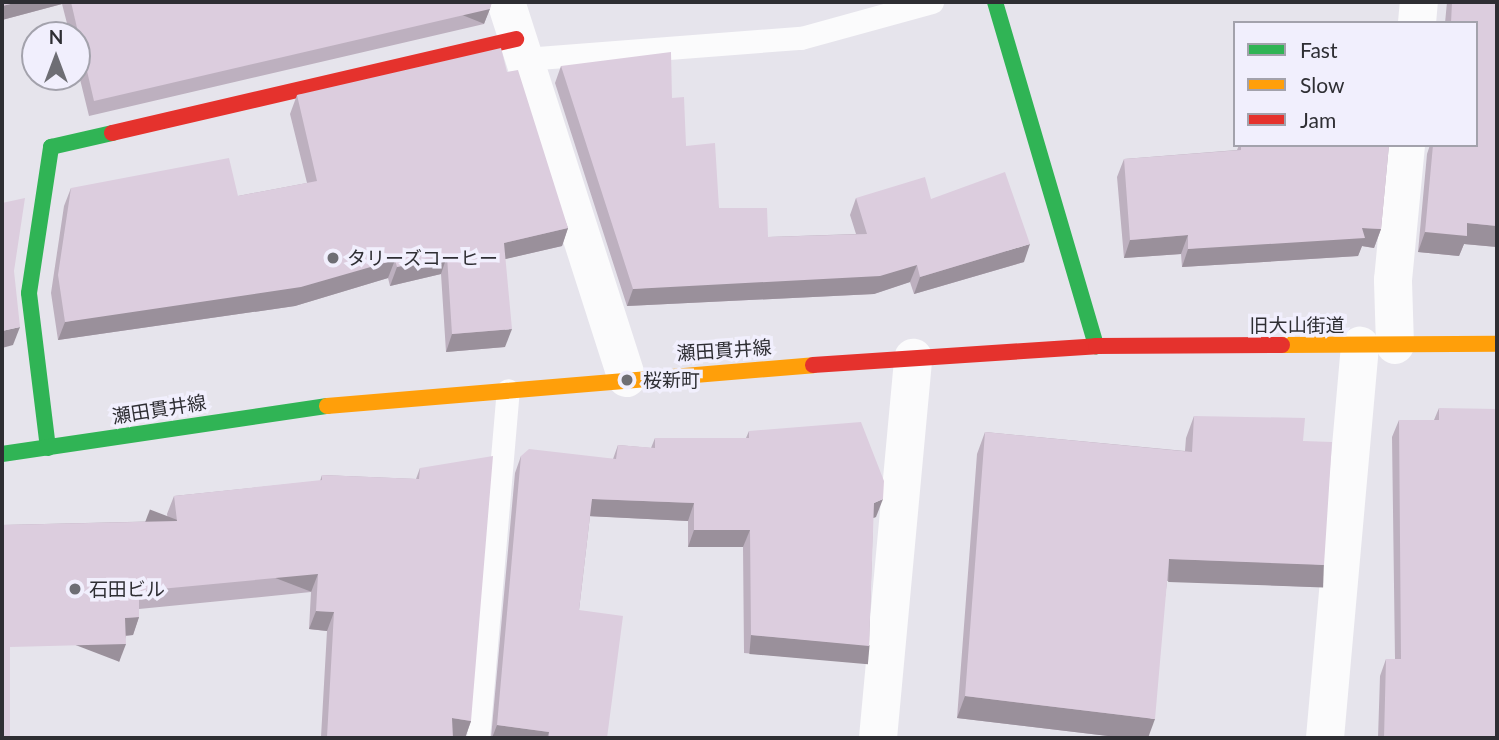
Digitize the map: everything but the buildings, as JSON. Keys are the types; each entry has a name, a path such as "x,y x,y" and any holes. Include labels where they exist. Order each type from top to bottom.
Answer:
{"main road":[{"path":"995,2 1096,345"},
{"path":"48,448 29,293 51,147 521,49"},
{"name":"旧大山街道","path":"1096,345 1497,344"},
{"name":"瀬田貫井線","path":"2,454 360,401 508,390 626,377 1096,345"}],"street":[{"path":"506,2 626,377"},
{"path":"1417,21 1419,2"},
{"path":"1325,738 1377,345 1393,280 1406,147"},
{"path":"877,738 913,359"}],"lane":[{"path":"521,49 801,38 932,2"},
{"path":"478,738 508,390"}],"traffic: fast":[{"path":"995,2 1096,346"},
{"path":"48,448 29,293 51,147 112,133"},
{"path":"2,454 327,406"}],"traffic: slow":[{"path":"1282,345 1497,344"},
{"path":"327,406 813,365"}],"traffic: jam":[{"path":"112,133 516,39"},
{"path":"813,365 1096,346 1282,345"}],"place":[{"name":"タリーズコーヒー","path":"333,258"},
{"name":"桜新町","path":"627,380"},
{"name":"石田ビル","path":"75,589"}]}
